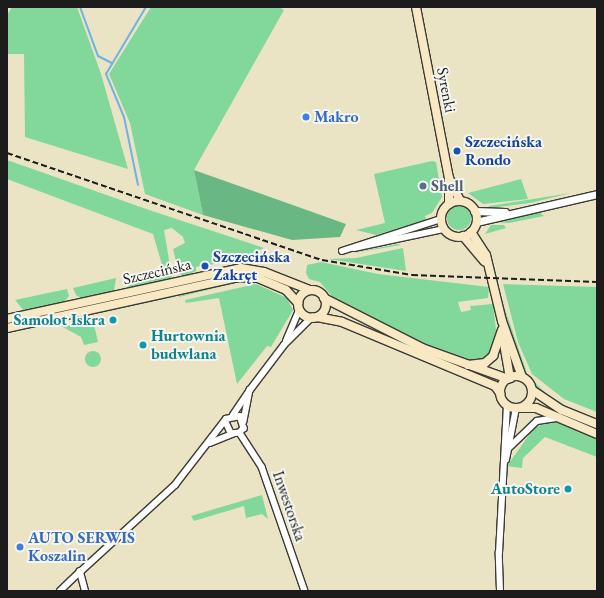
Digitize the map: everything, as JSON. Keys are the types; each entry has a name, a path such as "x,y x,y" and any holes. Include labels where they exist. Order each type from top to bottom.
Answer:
{"main road":[{"name":"Syrenki","path":"416,7 449,178 449,204"},
{"name":"Syrenki","path":"449,178 460,201"},
{"path":"460,201 474,211 476,222 471,232 463,236 452,235 444,229 441,219 449,204 460,201"},
{"path":"471,232 486,255 502,321 522,377 532,390 562,410 597,424"},
{"path":"463,236 488,266"},
{"name":"Szczecińska","path":"7,319 241,268 264,272 310,290"},
{"name":"Szczecińska","path":"7,328 238,277 258,278 286,290 299,306"},
{"path":"522,377 509,378 465,365 410,343 310,290 302,294 299,306 314,317 342,322 495,386 507,405 517,408 536,408 556,418 597,434"},
{"path":"314,317 324,310 324,298"},
{"path":"500,393 509,378 502,321"},
{"path":"465,365 485,363 494,356 502,330"},
{"path":"517,408 528,403 532,390"}],"street":[{"path":"476,222 511,212 597,194"},
{"path":"474,211 511,212"},
{"path":"441,219 344,250 444,229"},
{"path":"284,345 299,306"},
{"path":"60,591 175,485 225,421 233,415 284,345 314,317"},
{"path":"208,444 233,434 240,433 250,390"},
{"path":"500,591 499,553 507,405"},
{"path":"504,466 510,447 517,408"},
{"path":"233,415 244,421"},
{"path":"510,447 537,421 556,418"},
{"path":"225,421 226,430 233,434"},
{"name":"Inwestorska","path":"240,433 262,467 304,591"},
{"path":"80,572 85,591"}],"green space":[{"path":"12,7 77,7 101,74 128,169 25,137 24,54 7,54 7,15"},
{"path":"151,7 279,7 284,10 194,170 203,215 145,194 130,123 109,74"},
{"path":"7,160 152,211 264,248 239,260 196,267 196,271 185,276 179,274 173,249 185,243 183,237 172,228 164,230 172,278 130,288 123,283 124,276 163,268 153,234 7,179"},
{"path":"432,161 436,162 442,197 432,213 425,216 426,220 376,235 356,230 385,223 374,174"},
{"path":"194,170 346,224 340,237 292,240 203,215"},
{"path":"521,179 528,199 483,204 468,193"},
{"path":"571,193 530,203 489,208 489,206"},
{"path":"459,206 467,210 471,218 467,226 459,230 451,226 447,218 451,210"},
{"path":"538,211 544,216 509,223 492,222"},
{"path":"491,225 504,225 506,228 485,234"},
{"path":"397,244 401,245 348,254 353,253"},
{"path":"403,248 406,271 328,259 356,258"},
{"path":"321,262 378,274 489,287 488,298 458,302 461,312 471,310 470,306 493,304 497,339 492,355 476,362 419,343 335,300 320,282 309,279 306,273 307,265"},
{"path":"253,275 260,277 179,297 179,294"},
{"path":"116,278 114,291 82,299 76,295 73,288"},
{"path":"495,280 528,376 550,397 597,421 539,392 526,378 518,364"},
{"path":"256,284 287,298 293,310 271,347 267,346 237,384 219,298 186,303 185,300"},
{"path":"503,284 597,287 597,412 564,399 532,374 518,342"},
{"path":"67,289 69,296 64,302 24,311 15,300"},
{"path":"169,294 174,297 100,313 100,311"},
{"path":"87,313 91,315 28,329 28,327"},
{"path":"93,320 98,342 84,345 81,337 61,326"},
{"path":"93,351 100,356 101,359 96,366 93,367 86,362 85,359 90,352"},
{"path":"553,420 597,437 597,457 545,437 523,458 522,468 507,466 534,428"},
{"path":"262,495 268,519 262,514 246,518 244,506 194,521 191,516"}],"waterway":[{"path":"80,7 98,56 112,63"},
{"path":"138,185 124,117 106,74 146,7"}],"railway":[{"path":"7,153 322,260 412,275 597,282"}],"place":[{"name":"Makro","path":"306,117"},
{"name":"Szczecińska Rondo","path":"457,151"},
{"name":"Shell","path":"423,186"},
{"name":"Szczecińska Zakręt","path":"205,266"},
{"name":"Samolot Iskra","path":"113,320"},
{"name":"Hurtownia budwlana","path":"143,345"},
{"name":"AutoStore","path":"568,489"},
{"name":"AUTO SERWIS Koszalin","path":"20,547"}]}
